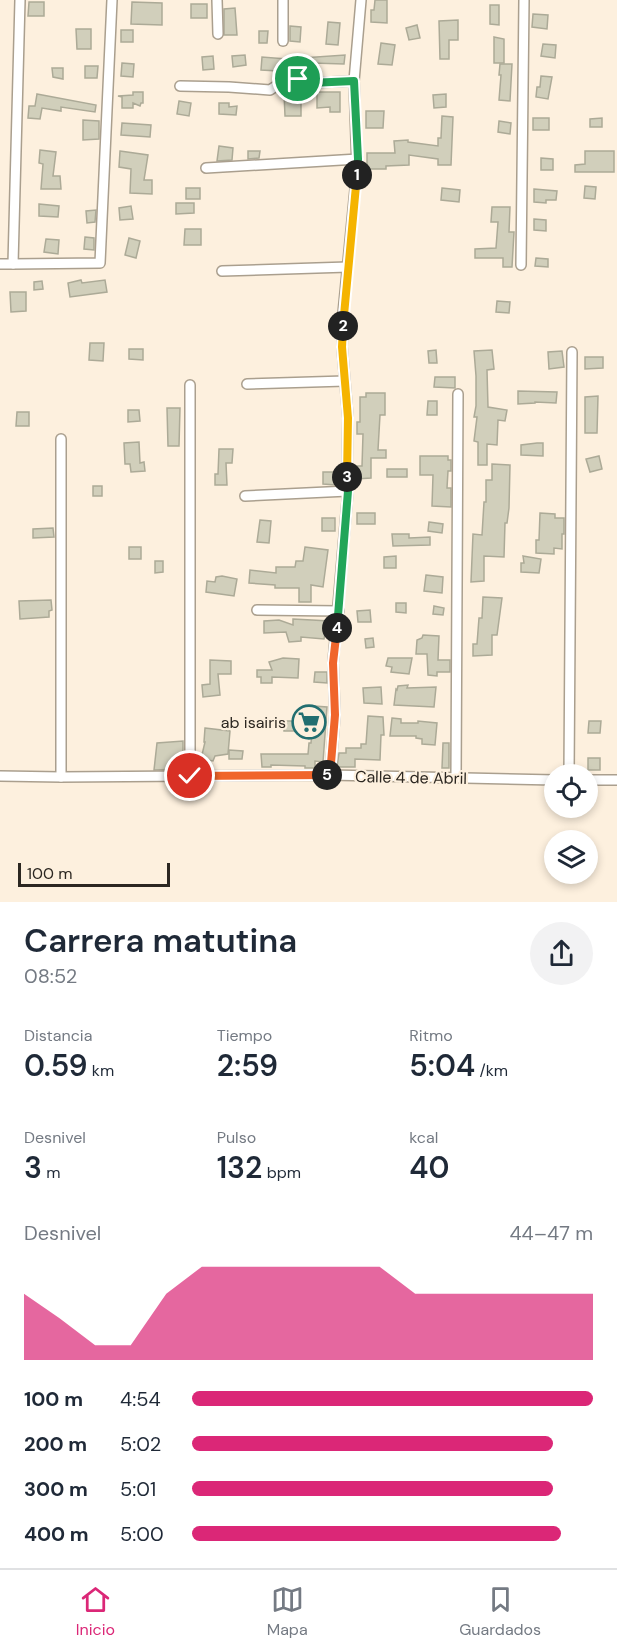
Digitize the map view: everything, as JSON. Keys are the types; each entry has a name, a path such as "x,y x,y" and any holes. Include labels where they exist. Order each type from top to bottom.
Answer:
{"street":[{"path":"13,264 20,0"},
{"path":"0,264 100,263 112,0"},
{"path":"217,0 218,34"},
{"path":"283,0 283,41"},
{"path":"330,775 335,715 333,663 348,491 348,418 342,347 358,159 354,81 361,0"},
{"path":"521,265 524,0"},
{"path":"180,86 270,90 282,82 298,79 309,83 354,81"},
{"path":"206,168 358,159"},
{"path":"222,271 348,267"},
{"path":"569,764 572,352"},
{"path":"247,384 345,381"},
{"path":"190,385 190,776"},
{"path":"456,778 458,394"},
{"path":"61,777 62,439"},
{"path":"245,496 348,491"},
{"path":"257,610 339,611"},
{"name":"Calle 4 de Abril","path":"0,776 330,775 544,780"},
{"path":"598,780 617,780"}],"building":[{"path":"375,0 387,0 387,23 371,22 371,10 374,10"},
{"path":"29,2 44,2 44,16 28,16"},
{"path":"132,2 162,3 162,25 131,24"},
{"path":"191,4 207,4 207,18 191,18"},
{"path":"490,5 499,5 499,25 490,24"},
{"path":"235,8 237,35 224,35 224,9"},
{"path":"533,14 548,15 547,29 532,27"},
{"path":"458,20 458,40 449,40 449,59 440,59 439,21"},
{"path":"328,22 340,23 338,45 326,44"},
{"path":"417,25 420,38 409,40 406,28"},
{"path":"290,26 301,27 300,42 290,41"},
{"path":"76,29 91,29 91,49 77,49"},
{"path":"121,30 133,30 133,42 121,42"},
{"path":"259,31 268,31 267,43 259,43"},
{"path":"494,37 504,39 504,63 494,63"},
{"path":"381,43 395,45 392,65 378,64"},
{"path":"543,44 556,45 555,58 541,56"},
{"path":"245,55 246,65 233,67 232,56"},
{"path":"345,55 344,64 312,63 313,73 261,70 262,57 287,59"},
{"path":"213,56 214,69 203,70 202,57"},
{"path":"122,63 134,64 133,77 121,76"},
{"path":"500,64 512,64 510,101 499,100"},
{"path":"85,66 98,66 97,78 85,78"},
{"path":"52,68 63,68 63,79 53,77"},
{"path":"541,76 552,77 548,99 536,97"},
{"path":"133,92 143,92 143,103 140,106 133,103 133,108 122,108 122,97 118,96 133,95"},
{"path":"317,92 340,92 340,112 330,112 330,107 317,108"},
{"path":"284,93 301,93 301,116 285,116"},
{"path":"37,94 96,105 95,112 61,107 61,111 42,108 40,119 28,118 29,106 35,106"},
{"path":"446,94 446,107 434,108 433,95"},
{"path":"179,101 191,103 189,116 177,114"},
{"path":"219,103 229,103 229,107 237,106 236,115 219,114"},
{"path":"366,111 384,111 383,128 366,128"},
{"path":"442,116 453,117 451,165 438,165 438,159 409,155 409,165 386,166 386,169 367,169 367,153 395,153 394,141 408,140 408,142 438,146 438,138 441,138"},
{"path":"533,118 549,118 549,130 533,130"},
{"path":"602,118 602,127 590,127 590,119"},
{"path":"83,120 99,121 99,139 83,140"},
{"path":"499,121 511,123 510,134 498,132"},
{"path":"122,123 151,125 150,137 121,135"},
{"path":"219,146 233,148 232,160 217,161"},
{"path":"40,150 56,152 53,176 60,176 61,189 41,189 43,164 39,163"},
{"path":"120,151 148,155 144,180 152,180 152,194 130,193 131,169 119,167"},
{"path":"248,151 260,151 259,158 248,159"},
{"path":"585,151 614,151 614,172 575,172 575,165 585,164"},
{"path":"541,158 553,159 553,170 541,170"},
{"path":"585,186 596,187 595,199 584,198"},
{"path":"186,188 200,188 200,199 186,199"},
{"path":"442,188 460,190 459,202 441,200"},
{"path":"534,189 557,191 556,200 546,200 546,203 534,202"},
{"path":"176,203 194,203 194,213 176,214"},
{"path":"39,204 59,206 58,217 39,216"},
{"path":"131,206 133,219 120,220 119,208"},
{"path":"492,207 510,207 509,232 514,232 512,267 503,267 503,258 475,258 475,249 496,248 498,222 491,222"},
{"path":"96,210 95,222 87,223 86,211"},
{"path":"534,219 546,220 546,231 534,230"},
{"path":"185,229 201,229 201,245 184,245"},
{"path":"85,237 94,238 94,250 84,249"},
{"path":"129,238 140,241 136,258 125,255"},
{"path":"46,239 59,240 58,254 44,252"},
{"path":"536,258 548,259 548,267 535,266"},
{"path":"81,280 82,283 105,280 107,292 70,297 68,283"},
{"path":"42,281 43,289 34,290 34,282"},
{"path":"10,292 26,292 26,311 11,312"},
{"path":"497,301 510,302 509,313 496,312"},
{"path":"90,343 104,343 103,361 89,360"},
{"path":"129,349 143,349 143,360 129,359"},
{"path":"436,350 437,363 429,363 428,351"},
{"path":"492,350 494,369 487,370 488,407 507,410 505,421 498,420 497,445 487,444 487,465 478,465 478,442 474,441 477,417 474,417 476,376 474,351"},
{"path":"562,351 564,367 549,369 548,352"},
{"path":"585,357 603,357 603,368 585,369"},
{"path":"435,377 455,377 455,388 434,387"},
{"path":"518,391 557,392 556,403 518,404"},
{"path":"366,393 385,393 385,415 380,415 378,450 386,450 386,458 371,458 371,478 356,479 356,466 362,466 363,434 357,434 357,422 360,422 360,397 366,397"},
{"path":"598,396 597,433 585,433 585,397"},
{"path":"428,401 437,401 437,415 427,415"},
{"path":"167,408 180,408 179,446 168,446"},
{"path":"128,410 139,410 140,421 128,422"},
{"path":"17,412 29,412 29,426 16,426"},
{"path":"139,442 140,463 144,462 145,471 131,472 130,464 125,464 124,443"},
{"path":"543,443 543,456 521,455 521,445"},
{"path":"219,449 233,449 232,463 226,463 227,485 215,485"},
{"path":"420,456 448,456 448,460 451,460 447,488 451,488 451,507 432,506 433,475 420,475"},
{"path":"599,456 602,469 590,472 586,459"},
{"path":"492,464 510,465 509,508 507,523 505,523 504,557 484,556 484,581 471,582 473,534 482,535 486,480 492,480"},
{"path":"387,469 407,469 407,477 387,477"},
{"path":"323,472 336,472 336,485 323,484"},
{"path":"93,486 102,486 102,496 93,496"},
{"path":"357,513 375,513 375,524 357,524"},
{"path":"540,513 555,514 555,518 564,518 562,549 554,548 554,554 536,553"},
{"path":"322,518 335,518 335,531 322,531"},
{"path":"260,520 271,521 269,543 257,542"},
{"path":"429,522 443,524 442,533 428,531"},
{"path":"53,528 54,537 33,538 33,529"},
{"path":"392,534 409,534 409,538 430,537 430,545 393,546"},
{"path":"129,547 141,547 141,559 129,559"},
{"path":"305,547 328,550 323,587 311,585 311,602 299,602 299,588 275,588 275,585 249,583 250,570 276,573 276,567 295,567 296,561 303,561"},
{"path":"396,556 396,568 384,568 384,557"},
{"path":"523,556 541,559 539,573 521,572 521,563 524,563"},
{"path":"155,561 163,561 163,572 155,573"},
{"path":"426,575 443,577 442,593 424,591"},
{"path":"216,577 237,579 234,596 206,592 207,581 215,582"},
{"path":"483,597 502,598 497,635 492,635 492,655 473,656 473,644 477,644 479,618 482,618"},
{"path":"51,600 52,610 49,611 49,617 20,619 19,601"},
{"path":"396,603 406,603 406,613 396,612"},
{"path":"434,606 444,608 443,615 433,614"},
{"path":"370,610 371,622 358,622 357,611"},
{"path":"293,619 330,621 329,635 325,634 324,639 301,637 301,641 289,642 286,632 264,633 264,621 279,620 293,625"},
{"path":"423,635 439,636 438,660 450,660 450,672 437,672 437,676 428,675 427,654 416,654 417,640"},
{"path":"373,638 374,647 366,648 365,639"},
{"path":"283,658 299,659 298,678 272,677 272,683 261,683 261,677 257,677 257,670 272,670 269,662"},
{"path":"388,658 412,658 409,674 391,672 392,667 386,666"},
{"path":"210,660 231,661 231,674 218,674 220,695 203,697 202,685 210,684"},
{"path":"315,672 327,672 327,683 314,682"},
{"path":"408,685 407,688 436,687 434,707 394,705 398,686"},
{"path":"381,687 382,704 364,703 363,688"},
{"path":"314,706 327,707 323,762 315,761 315,768 271,765 271,767 262,767 261,754 308,754"},
{"path":"368,716 383,717 384,735 381,735 380,760 355,759 355,767 337,767 339,753 346,753 346,748 361,748 361,744 366,744"},
{"path":"392,718 401,719 401,723 418,723 418,721 437,723 435,745 422,744 422,739 416,736 390,736"},
{"path":"284,721 295,721 295,731 284,731"},
{"path":"589,721 601,721 600,733 588,733"},
{"path":"205,728 230,731 228,754 215,756 213,761 201,759"},
{"path":"183,741 183,769 154,770 157,743"},
{"path":"443,743 449,743 449,768 442,768"},
{"path":"229,750 243,751 242,759 229,759"},
{"path":"588,758 600,758 600,770 598,770 598,764 588,764"}],"place":[{"name":"ab isairis","path":"309,722"}],"route":[{"path":"190,776 330,775 335,715 333,663 348,491 348,418 342,347 343,313 358,159 354,81 309,83 298,79"}]}
